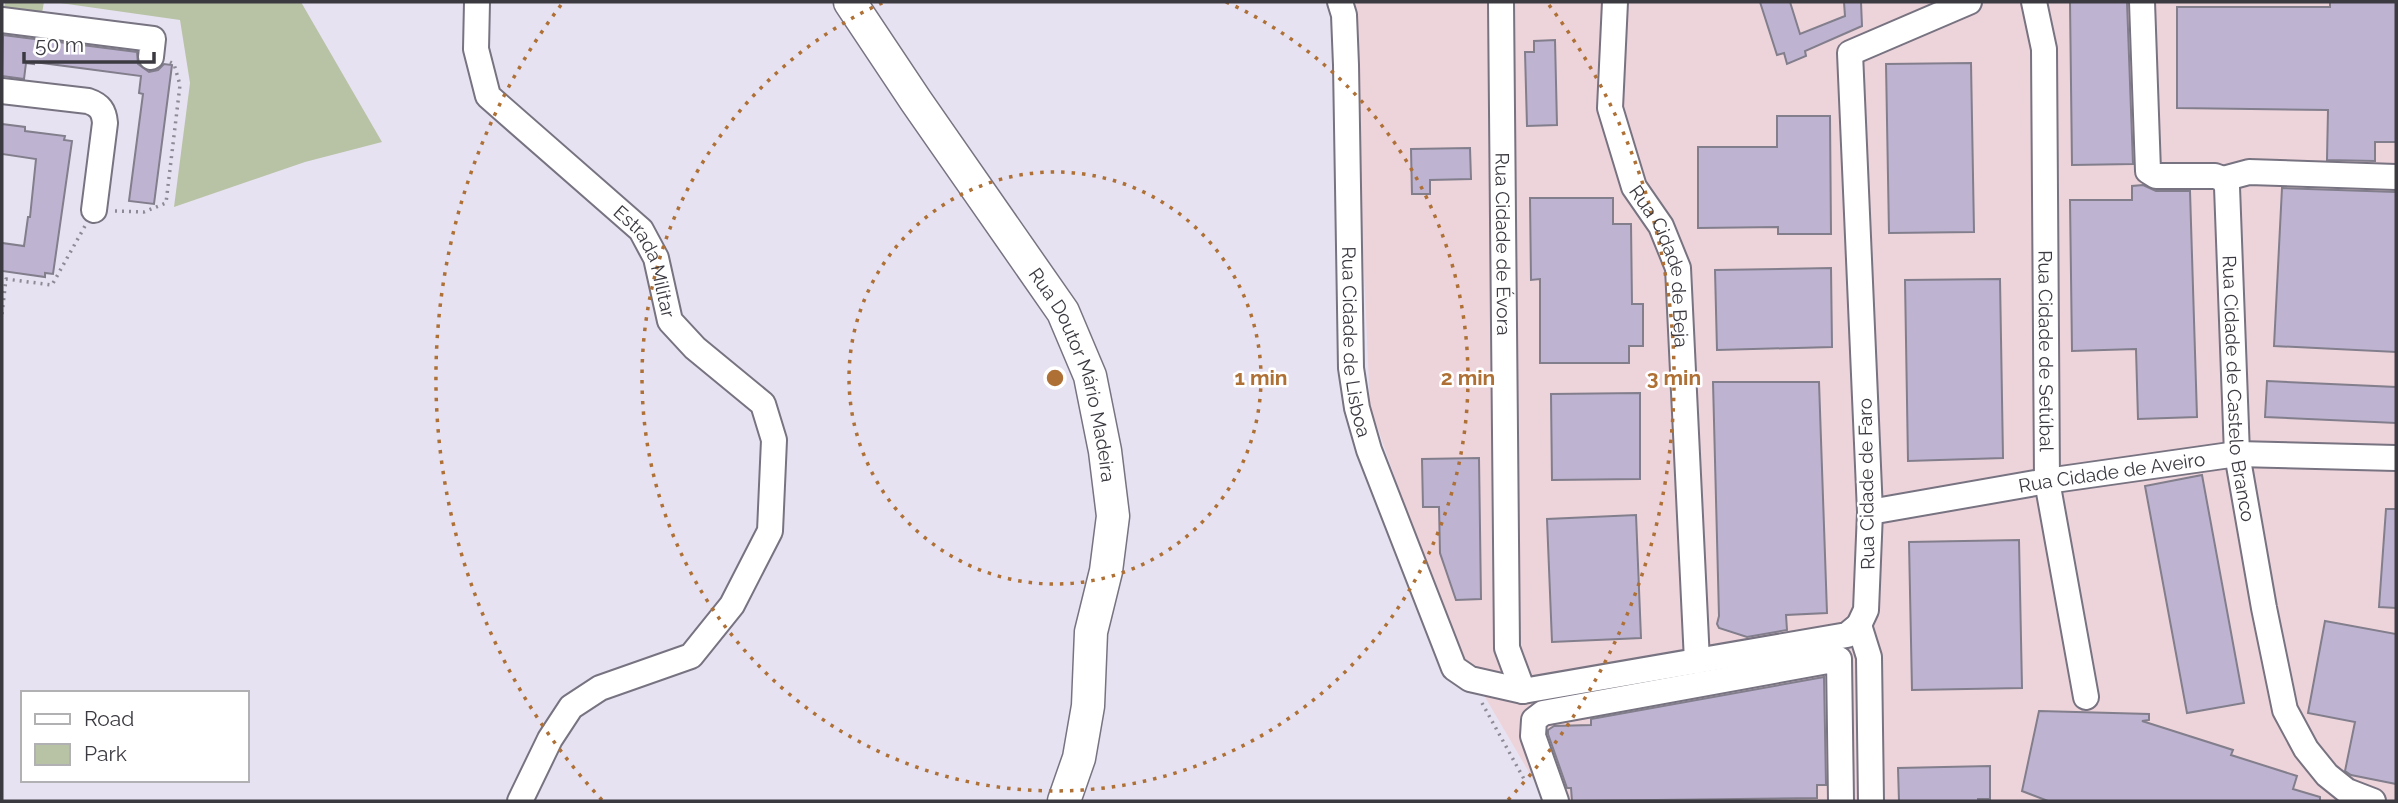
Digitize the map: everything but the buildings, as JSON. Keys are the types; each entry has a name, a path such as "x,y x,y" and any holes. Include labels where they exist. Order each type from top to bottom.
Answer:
{"main road":[{"name":"Rua Doutor Mário Madeira","path":"850,2 1063,312 1090,376 1105,451 1113,516 1106,571 1091,632 1088,706 1079,758 1064,801"}],"street":[{"name":"Estrada Militar","path":"477,2 476,49 488,96 642,230 656,258 670,321 695,348 763,404 774,440 770,531 732,605 691,656 600,688 571,707 550,739 520,801"},
{"name":"Rua Cidade de Lisboa","path":"1340,2 1344,15 1346,65 1351,368 1357,408 1369,450 1462,673"},
{"name":"Rua Cidade de Évora","path":"1501,2 1507,648 1523,691"},
{"name":"Rua Cidade de Beja","path":"1615,2 1610,108 1634,187 1661,226 1678,268 1697,661"},
{"name":"Rua Cidade de Faro","path":"1859,625 1866,610 1870,512 1850,53 1969,2"},
{"name":"Rua Cidade de Setúbal","path":"2034,2 2044,50 2047,481 2086,697"},
{"path":"2142,2 2148,171 2156,176 2215,176 2223,179 2249,172 2396,177"},
{"path":"2,20 153,39 151,57"},
{"path":"2,91 88,101 99,106 106,124 94,210"},
{"name":"Rua Cidade de Castelo Branco","path":"2223,179 2227,187 2237,454 2285,710 2306,748 2327,775 2347,791 2373,801"},
{"name":"Rua Cidade de Aveiro","path":"1870,512 2047,481 2237,454 2396,458"},
{"path":"1462,673 1523,691 1847,635 1859,625 1868,657 1871,797 1841,797 1839,659 1543,713 1534,720 1533,736 1556,801"}],"path":[{"path":"1462,673 1527,783"}],"shaded area":[{"path":"1352,2 2396,2 2396,801 1546,801 1451,639 1370,406"}],"green space":[{"path":"5,2 44,2 42,13 4,8"},
{"path":"53,2 301,2 382,142 305,162 174,207 190,83 180,20"}]}
